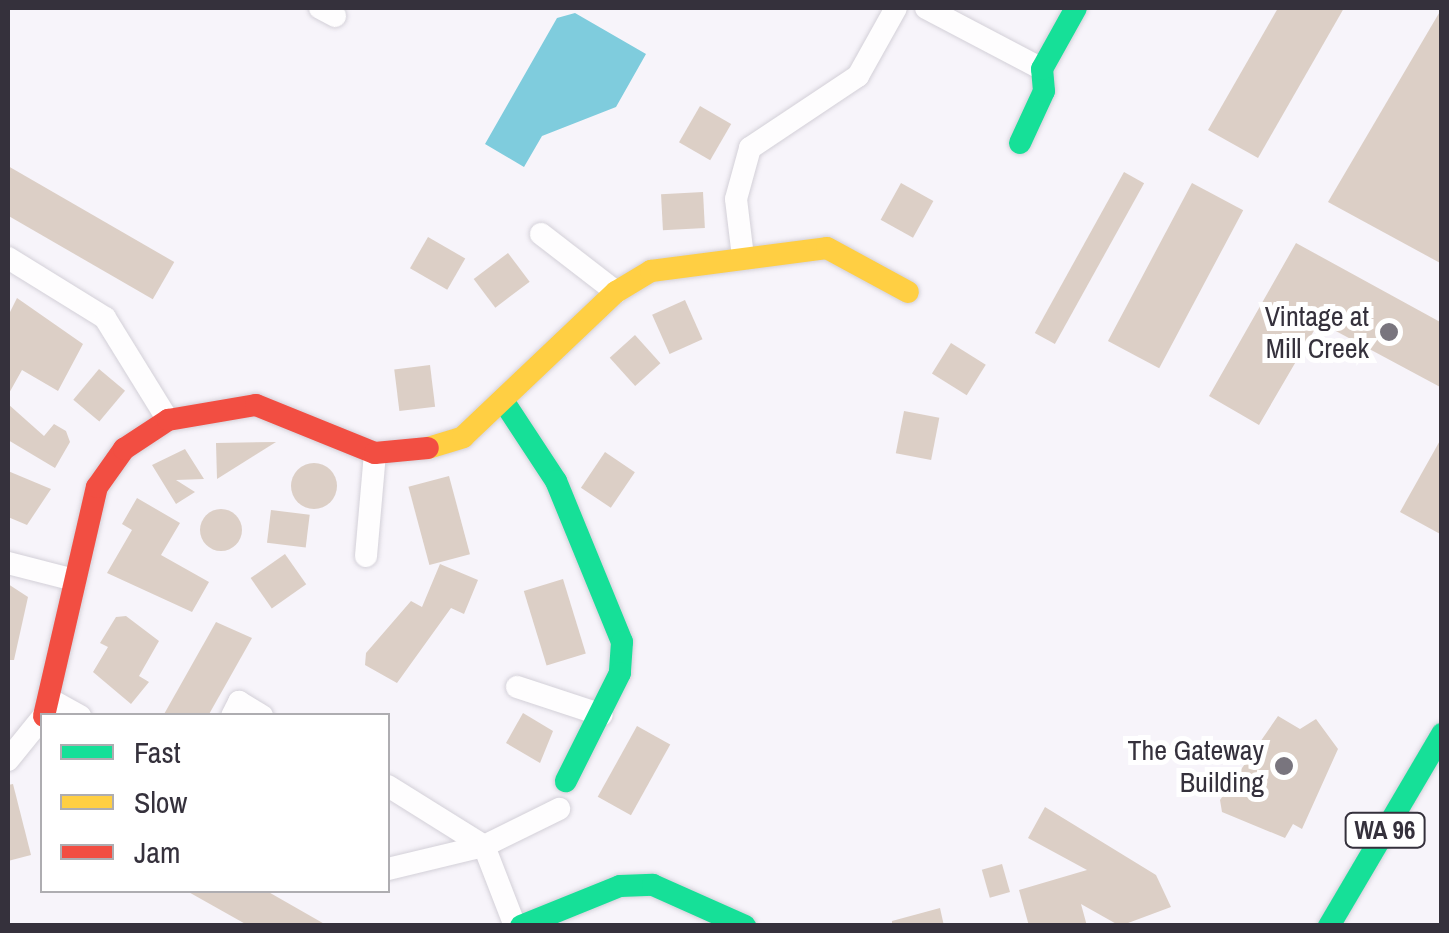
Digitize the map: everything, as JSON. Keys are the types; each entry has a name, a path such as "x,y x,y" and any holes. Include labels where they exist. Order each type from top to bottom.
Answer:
{"street":[{"path":"743,257 736,199 750,148 858,76 896,8"},
{"path":"926,8 1042,68"},
{"path":"1020,143 1044,92 1042,68 1076,8"},
{"path":"541,234 616,292"},
{"path":"47,712 74,580 108,467 168,420 256,405 375,453 463,437 506,405 616,292 651,271 743,257 848,252 908,292"},
{"path":"8,258 105,318 168,420"},
{"path":"506,405 556,481 622,642 602,715 566,781"},
{"path":"366,556 375,453"},
{"path":"8,563 74,580"},
{"path":"517,687 602,715"},
{"path":"234,713 239,702 257,713"},
{"path":"8,760 40,721"},
{"name":"WA 96","path":"1329,926 1442,734"},
{"path":"1419,774 1442,786"},
{"path":"390,787 484,846 518,926 620,886 653,885 744,926"},
{"path":"390,869 484,846 558,809"}],"water":[{"path":"575,13 646,54 616,107 542,136 524,167 485,144 557,18"}],"building":[{"path":"1278,8 1344,8 1258,158 1208,130"},
{"path":"1442,8 1442,264 1328,202"},
{"path":"700,106 731,124 710,160 679,142"},
{"path":"8,166 174,262 153,299 8,216"},
{"path":"1124,172 1144,183 1055,344 1035,333"},
{"path":"901,183 933,201 913,238 881,220"},
{"name":"Vintage at Mill Creek","path":"1192,183 1243,210 1159,368 1108,341"},
{"path":"703,192 705,228 663,230 661,194"},
{"path":"428,237 465,258 447,290 410,268"},
{"name":"Vintage at Mill Creek","path":"1296,243 1442,323 1442,388 1319,322 1259,425 1209,396"},
{"path":"508,253 530,282 495,308 474,279"},
{"path":"17,298 83,344 58,391 22,370 8,395 8,316"},
{"path":"685,300 702,339 670,354 652,315"},
{"path":"635,335 660,363 635,386 610,358"},
{"path":"951,343 986,365 967,395 932,374"},
{"path":"430,365 435,407 399,411 394,369"},
{"path":"99,369 125,391 99,421 73,400"},
{"path":"8,404 44,436 54,424 66,431 70,442 55,468 8,440"},
{"path":"904,411 939,418 931,460 896,453"},
{"path":"1442,437 1442,535 1400,512"},
{"path":"276,442 217,479 216,443"},
{"path":"185,449 204,479 176,480 195,492 176,504 152,465"},
{"path":"605,452 635,472 611,508 581,488"},
{"path":"314,463 330,470 337,486 330,502 314,509 298,502 291,486 298,470"},
{"path":"8,471 51,489 27,525 8,517"},
{"path":"449,476 470,554 429,565 408,487"},
{"path":"137,498 180,523 161,555 209,582 192,612 107,573 132,530 122,524"},
{"path":"221,509 236,515 242,530 236,545 221,551 206,545 200,530 206,515"},
{"path":"271,510 310,515 306,548 267,543"},
{"path":"285,554 306,584 272,608 251,578"},
{"path":"440,564 478,580 464,614 451,608 397,683 365,665 366,653 411,601 422,607"},
{"path":"563,579 586,654 547,666 524,591"},
{"path":"8,584 28,597 14,660 8,660"},
{"path":"126,616 159,641 139,676 149,682 131,704 93,672 108,647 100,643 116,617"},
{"path":"216,622 252,638 210,713 165,713"},
{"path":"523,713 553,731 540,763 506,743"},
{"name":"The Gateway Building","path":"1278,716 1300,729 1316,719 1338,749 1302,829 1293,824 1285,838 1222,812 1220,800"},
{"path":"637,726 670,744 631,815 598,797"},
{"path":"13,784 31,855 8,861 8,785"},
{"path":"1045,807 1156,875 1171,907 1120,926 1081,904 1087,926 1029,926 1019,890 1087,870 1028,838"},
{"path":"1002,864 1010,892 990,898 982,870"},
{"path":"190,893 270,893 328,926 249,926"},
{"path":"940,908 944,926 892,926 892,921"}],"traffic: fast":[{"path":"1020,143 1044,91 1042,69 1076,8"},
{"path":"506,405 556,481 622,642 620,673 566,781"},
{"path":"1329,926 1442,734"},
{"path":"521,926 620,886 653,885 745,926"}],"traffic: slow":[{"path":"428,448 463,437 616,292 651,271 827,248 908,292"}],"traffic: jam":[{"path":"45,713 97,487 124,449 168,420 256,405 375,453 428,448"}],"place":[{"name":"Vintage at Mill Creek","path":"1389,332"},
{"name":"The Gateway Building","path":"1284,766"}]}
